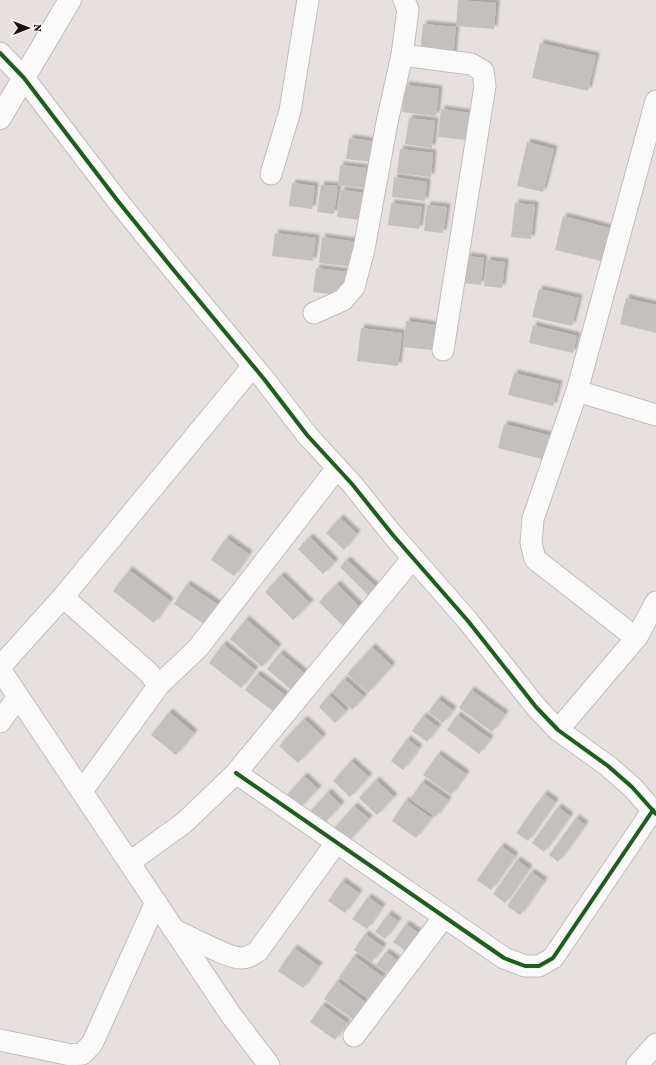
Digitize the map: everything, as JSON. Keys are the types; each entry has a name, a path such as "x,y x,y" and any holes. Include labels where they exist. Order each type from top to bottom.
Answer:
{"main road":[{"path":"0,118 70,0"}],"street":[{"path":"271,174 290,111 308,0"},
{"path":"314,313 343,300 354,287 364,249 387,122 402,55 408,10 404,0"},
{"path":"0,53 24,78 117,200 307,435 468,621 536,707 558,730 608,766 632,787 655,812 552,958 539,966 525,966 504,958 236,773"},
{"path":"402,55 471,64 482,71 485,86 443,350"},
{"path":"636,638 535,559 531,543 533,519 578,391 656,101"},
{"path":"252,366 63,597 0,668 230,1015 269,1065"},
{"path":"578,391 656,415"},
{"path":"82,790 159,685 198,648 337,468"},
{"path":"130,862 184,822 236,773 413,558"},
{"path":"63,597 148,672 159,685"},
{"path":"558,730 636,638 656,602"},
{"path":"0,722 18,697"},
{"path":"174,930 224,953 240,958 250,957 258,951 336,843"},
{"path":"0,1040 71,1055 82,1054 92,1044 156,902"},
{"path":"354,1036 444,917"},
{"path":"638,1065 656,1044"}],"building":[{"path":"458,0 496,3 494,29 456,26"},
{"path":"423,24 456,27 453,56 420,54"},
{"path":"540,43 596,56 588,91 532,78"},
{"path":"405,85 439,89 436,116 402,112"},
{"path":"441,109 471,113 467,140 438,137"},
{"path":"409,118 435,121 432,148 405,144"},
{"path":"349,138 379,142 376,162 346,159"},
{"path":"527,142 554,149 543,192 517,186"},
{"path":"400,149 433,153 431,177 397,173"},
{"path":"340,165 366,168 364,188 338,185"},
{"path":"394,177 427,182 425,201 392,197"},
{"path":"292,183 315,186 312,209 289,206"},
{"path":"321,185 338,186 334,214 317,212"},
{"path":"341,190 373,194 369,221 337,217"},
{"path":"391,203 422,207 419,229 388,225"},
{"path":"515,203 535,205 531,239 511,237"},
{"path":"427,205 447,207 443,233 424,231"},
{"path":"563,216 613,229 605,262 555,250"},
{"path":"275,233 316,238 313,261 272,256"},
{"path":"322,237 358,242 355,267 319,263"},
{"path":"467,256 484,258 481,285 463,283"},
{"path":"487,260 505,262 502,288 484,286"},
{"path":"316,268 348,272 345,296 313,292"},
{"path":"539,289 579,298 572,326 532,317"},
{"path":"626,298 656,305 656,333 620,324"},
{"path":"406,321 435,325 432,350 403,347"},
{"path":"533,325 577,336 573,353 529,343"},
{"path":"361,328 402,333 398,366 357,361"},
{"path":"514,373 559,384 553,406 508,395"},
{"path":"504,424 552,436 546,460 498,448"},
{"path":"340,518 357,534 344,550 326,533"},
{"path":"310,537 335,562 323,574 298,549"},
{"path":"226,538 249,554 234,576 211,560"},
{"path":"347,560 379,590 371,598 340,567"},
{"path":"129,570 170,601 154,623 113,591"},
{"path":"281,575 310,603 293,620 265,592"},
{"path":"187,584 220,606 207,626 174,604"},
{"path":"337,584 363,610 345,628 319,602"},
{"path":"246,619 278,647 262,667 230,639"},
{"path":"223,644 255,670 241,688 209,663"},
{"path":"372,647 392,666 368,693 347,674"},
{"path":"280,653 309,677 295,693 267,669"},
{"path":"257,674 285,695 273,711 245,690"},
{"path":"344,679 364,697 352,710 332,692"},
{"path":"471,690 505,714 492,732 459,708"},
{"path":"329,695 346,711 335,723 319,707"},
{"path":"438,699 453,710 443,723 428,712"},
{"path":"169,712 194,733 176,755 151,735"},
{"path":"457,715 490,739 479,754 447,730"},
{"path":"423,716 438,727 427,742 412,731"},
{"path":"304,719 323,737 298,763 279,746"},
{"path":"407,739 419,748 403,770 391,761"},
{"path":"438,754 466,774 451,795 423,775"},
{"path":"351,761 369,777 350,797 333,781"},
{"path":"304,776 318,789 299,809 285,797"},
{"path":"376,780 394,797 377,815 359,798"},
{"path":"422,782 448,800 436,817 410,799"},
{"path":"328,792 341,805 321,826 308,814"},
{"path":"544,794 555,802 528,841 516,833"},
{"path":"406,800 431,818 416,838 392,821"},
{"path":"354,806 369,819 346,844 332,831"},
{"path":"558,807 570,816 544,852 532,843"},
{"path":"576,818 585,825 558,862 549,855"},
{"path":"501,846 515,856 491,890 477,880"},
{"path":"517,860 529,869 505,903 493,894"},
{"path":"531,872 544,881 520,915 507,906"},
{"path":"342,881 359,893 345,913 328,901"},
{"path":"368,897 382,907 367,929 352,919"},
{"path":"388,914 398,921 385,939 375,932"},
{"path":"406,924 420,934 407,952 393,942"},
{"path":"365,934 383,947 372,962 354,950"},
{"path":"294,948 319,966 303,988 278,971"},
{"path":"386,952 397,960 387,973 376,965"},
{"path":"354,956 383,977 368,998 339,977"},
{"path":"337,981 365,1002 353,1019 324,999"},
{"path":"322,1005 347,1023 335,1040 310,1022"}],"cycle path":[{"path":"0,53 24,78 117,200 264,379 307,435 352,484 392,534 468,621 536,707 558,730 608,766 632,787 656,814"},
{"path":"236,773 504,958 525,966 539,966 553,958 653,810"}]}
